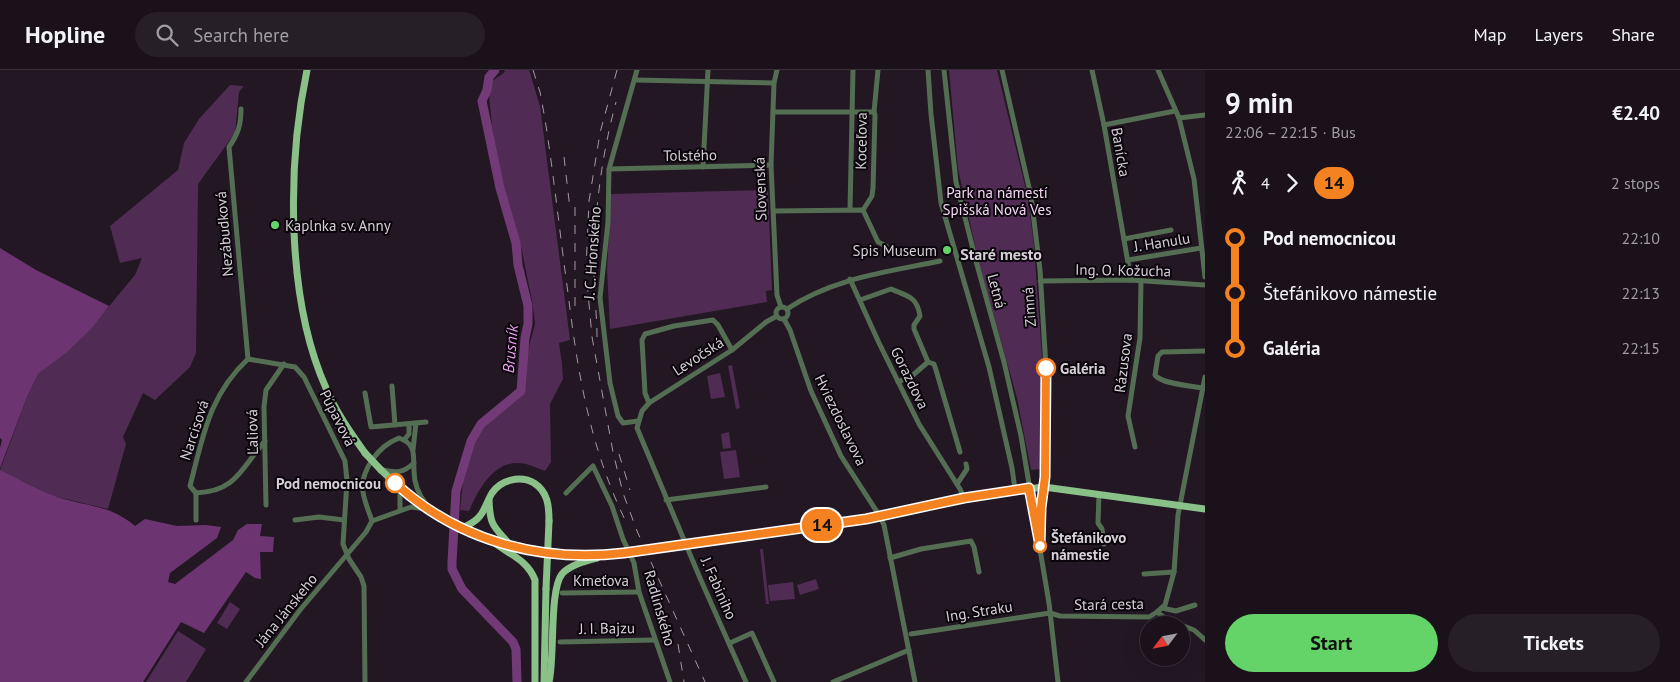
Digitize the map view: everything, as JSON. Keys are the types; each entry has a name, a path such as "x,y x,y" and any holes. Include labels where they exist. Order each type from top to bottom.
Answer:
{"main road":[{"path":"307,70 294,163 294,232 302,300 312,347 326,388 341,418 366,453 400,488 430,511 462,528 510,546 541,553 568,556 604,556 624,553"},
{"path":"462,528 478,519 496,488 509,480 522,479 533,482 546,495 549,507 549,521 544,682"},
{"path":"692,543 866,519 964,498 1044,487 1205,509"},
{"path":"489,500 492,525 510,546"},
{"path":"492,540 524,562 530,568 535,580 535,682"},
{"path":"549,682 555,596 558,580 565,571 579,564 604,556"}],"street":[{"name":"J. C. Hronského","path":"637,70 609,169 608,222 600,298 610,383 618,416 623,422 638,421"},
{"path":"703,167 708,70"},
{"name":"Slovenská","path":"777,70 774,83 771,165 776,295 784,308"},
{"name":"Koceľova","path":"850,210 853,70"},
{"name":"Koceľova","path":"863,210 872,196 873,188 874,112 878,70"},
{"name":"Letná","path":"928,70 941,203 989,367 1012,468 1015,490"},
{"name":"Letná","path":"944,70 956,182 1004,362 1021,436 1029,488"},
{"name":"Zimná","path":"1002,70 1034,210 1046,368 1044,487"},
{"name":"Banícka","path":"1092,70 1104,126 1130,280"},
{"name":"J. Hanulu","path":"1158,70 1179,118 1195,184 1205,278"},
{"path":"635,80 708,80 774,83"},
{"name":"Nezábudková","path":"241,109 238,133 229,147 248,359"},
{"path":"1104,126 1176,111"},
{"path":"773,112 874,112"},
{"path":"1179,118 1205,115"},
{"name":"Tolstého","path":"609,169 771,165"},
{"path":"774,211 863,210 878,242 886,246"},
{"path":"1124,239 1170,230"},
{"name":"J. Hanulu","path":"1128,260 1201,248"},
{"path":"784,308 788,314 784,319 780,319 777,316 776,310 850,279 940,261"},
{"name":"Gorazdova","path":"850,279 919,424 964,498"},
{"name":"Ing. O. Kožucha","path":"1040,281 1130,280 1205,285"},
{"name":"Rázusova","path":"1136,447 1128,416 1136,375 1140,338 1141,281"},
{"path":"860,300 891,289 914,299 919,306 920,316 914,325 914,329 928,362 912,375 898,382"},
{"name":"Levočská","path":"638,421 642,411 649,403 732,350 766,322 777,316"},
{"name":"Hviezdoslavova","path":"784,319 790,330 812,395 841,456 884,525 915,682"},
{"path":"649,403 644,393 642,340 645,334 674,326 713,320 718,325 732,350"},
{"path":"1203,388 1164,381 1157,379 1155,375 1158,356 1162,352 1205,351"},
{"path":"248,359 284,364"},
{"name":"Narcisová","path":"196,493 190,486 208,417 218,395 248,359"},
{"name":"Gorazdova","path":"928,362 934,364 960,452"},
{"name":"Ľaliová","path":"266,505 264,406 266,390 284,364"},
{"name":"Púpavová","path":"284,364 295,367 304,377 346,461 347,481 343,544 347,555"},
{"path":"1166,616 1161,608 1174,572 1180,506 1205,377"},
{"path":"392,386 395,425"},
{"path":"366,393 371,427 426,422"},
{"name":"J. Fabiniho","path":"638,421 637,428 639,434 666,500 746,682"},
{"path":"416,423 413,450 417,489 430,511"},
{"path":"404,440 410,431 409,424"},
{"path":"413,450 404,440 399,438 387,443 375,456 365,472 362,480 362,489 372,521 400,509 411,507 430,511"},
{"path":"196,520 196,493 208,492 230,484 265,440"},
{"path":"381,470 398,473 408,469 414,463"},
{"path":"957,484 968,469 966,464"},
{"name":"Radlinského","path":"566,493 593,466 612,506 623,540 634,563 639,592 670,682"},
{"path":"666,500 766,487"},
{"path":"1040,546 1041,508 1044,487"},
{"path":"400,488 400,509"},
{"path":"1029,488 1040,546 1058,682"},
{"path":"1099,494 1098,524 1102,529 1104,544"},
{"path":"295,520 319,516 344,520"},
{"name":"Jána Jánskeho","path":"246,682 300,610 366,532 372,521"},
{"path":"890,558 921,549 971,541 979,572"},
{"path":"347,555 361,577 364,586 366,682"},
{"name":"Stará cesta","path":"1144,574 1174,572"},
{"name":"Kmeťova","path":"562,592 639,592"},
{"name":"Stará cesta","path":"1050,613 1060,616 1149,617 1161,608 1176,611 1195,605"},
{"name":"Ing. Straku","path":"911,634 1050,613"},
{"path":"1190,628 1205,640"},
{"path":"730,643 752,633 774,682"},
{"name":"J. I. Bajzu","path":"560,642 654,640"},
{"path":"833,682 909,650"}],"green space":[{"path":"504,70 529,70 540,106 570,340 559,343 563,379 550,404 551,462 545,471 526,464 515,463 497,470 484,484 469,511 460,510 464,472 479,429 526,389 527,354 535,324 522,251 505,192 492,127 488,84 505,72"},
{"name":"Park na námestí Spišská Nová Ves","path":"949,70 997,70 1028,198 1034,246 1042,357 1042,469 1031,470 1017,398 979,263 958,169"},
{"path":"230,85 243,86 239,92 235,133 198,184 196,353 190,367 155,400 143,393 123,437 126,444 108,509 53,496 0,470 27,397 38,374 66,352 91,328 135,275 142,258 120,263 110,226 178,170 184,143 199,119"},
{"path":"768,190 772,290 766,291 767,302 610,329 607,269 611,194"},
{"path":"732,365 740,408 736,409 728,366"},
{"path":"720,373 725,397 711,399 707,376"},
{"path":"729,432 731,448 723,449 721,434"},
{"path":"736,450 740,477 724,479 720,452"},
{"path":"760,549 763,549 769,604 766,604"},
{"path":"816,579 819,589 800,595 797,585"},
{"path":"793,582 795,599 770,601 768,585"},
{"path":"230,602 240,609 227,629 217,623"},
{"path":"178,631 206,649 186,682 146,682"}],"shaded area":[{"path":"0,248 36,270 109,306 92,328 67,352 38,374 27,397 0,468 2,440 0,438"},
{"path":"0,470 52,495 115,513 135,526 145,519 177,526 206,525 221,527 217,538 170,573 168,582 175,584 233,540 238,530 247,524 262,524 260,536 274,537 273,552 260,552 261,579 255,578 246,572 204,633 181,622 143,682 0,682"}],"waterway":[{"name":"Brusník","path":"495,70 489,77 487,90 482,101 500,188 516,243 518,265 528,306 528,324 525,338 521,391 481,424 471,441 456,491 452,569 462,589 513,642 516,649 517,682"}],"tunnel":[{"path":"624,553 691,543"}],"railway":[{"path":"533,70 540,92 545,119 576,353 587,411 614,496 627,524"},
{"path":"617,70 600,133 589,201 586,270 592,337 613,452 623,493 637,531 705,682"},
{"path":"597,337 594,272 595,229 602,165 616,102"},
{"path":"564,157 570,209"},
{"path":"575,198 575,306"},
{"path":"619,454 630,490"},
{"path":"678,644 684,682"}],"bus line":[{"name":"14","path":"395,483 427,509 461,528 522,549 568,556 604,556 866,519 964,498 1029,488 1040,546 1041,508 1045,477 1046,368"}],"place":[{"name":"Kaplnka sv. Anny","path":"275,225"},
{"name":"Spis Museum","path":"947,250"},
{"name":"Galéria","path":"1046,368"},
{"name":"Pod nemocnicou","path":"395,483"},
{"name":"Štefánikovo námestie","path":"1040,546"}],"district":[{"name":"Staré mesto","path":"1001,254"}]}
